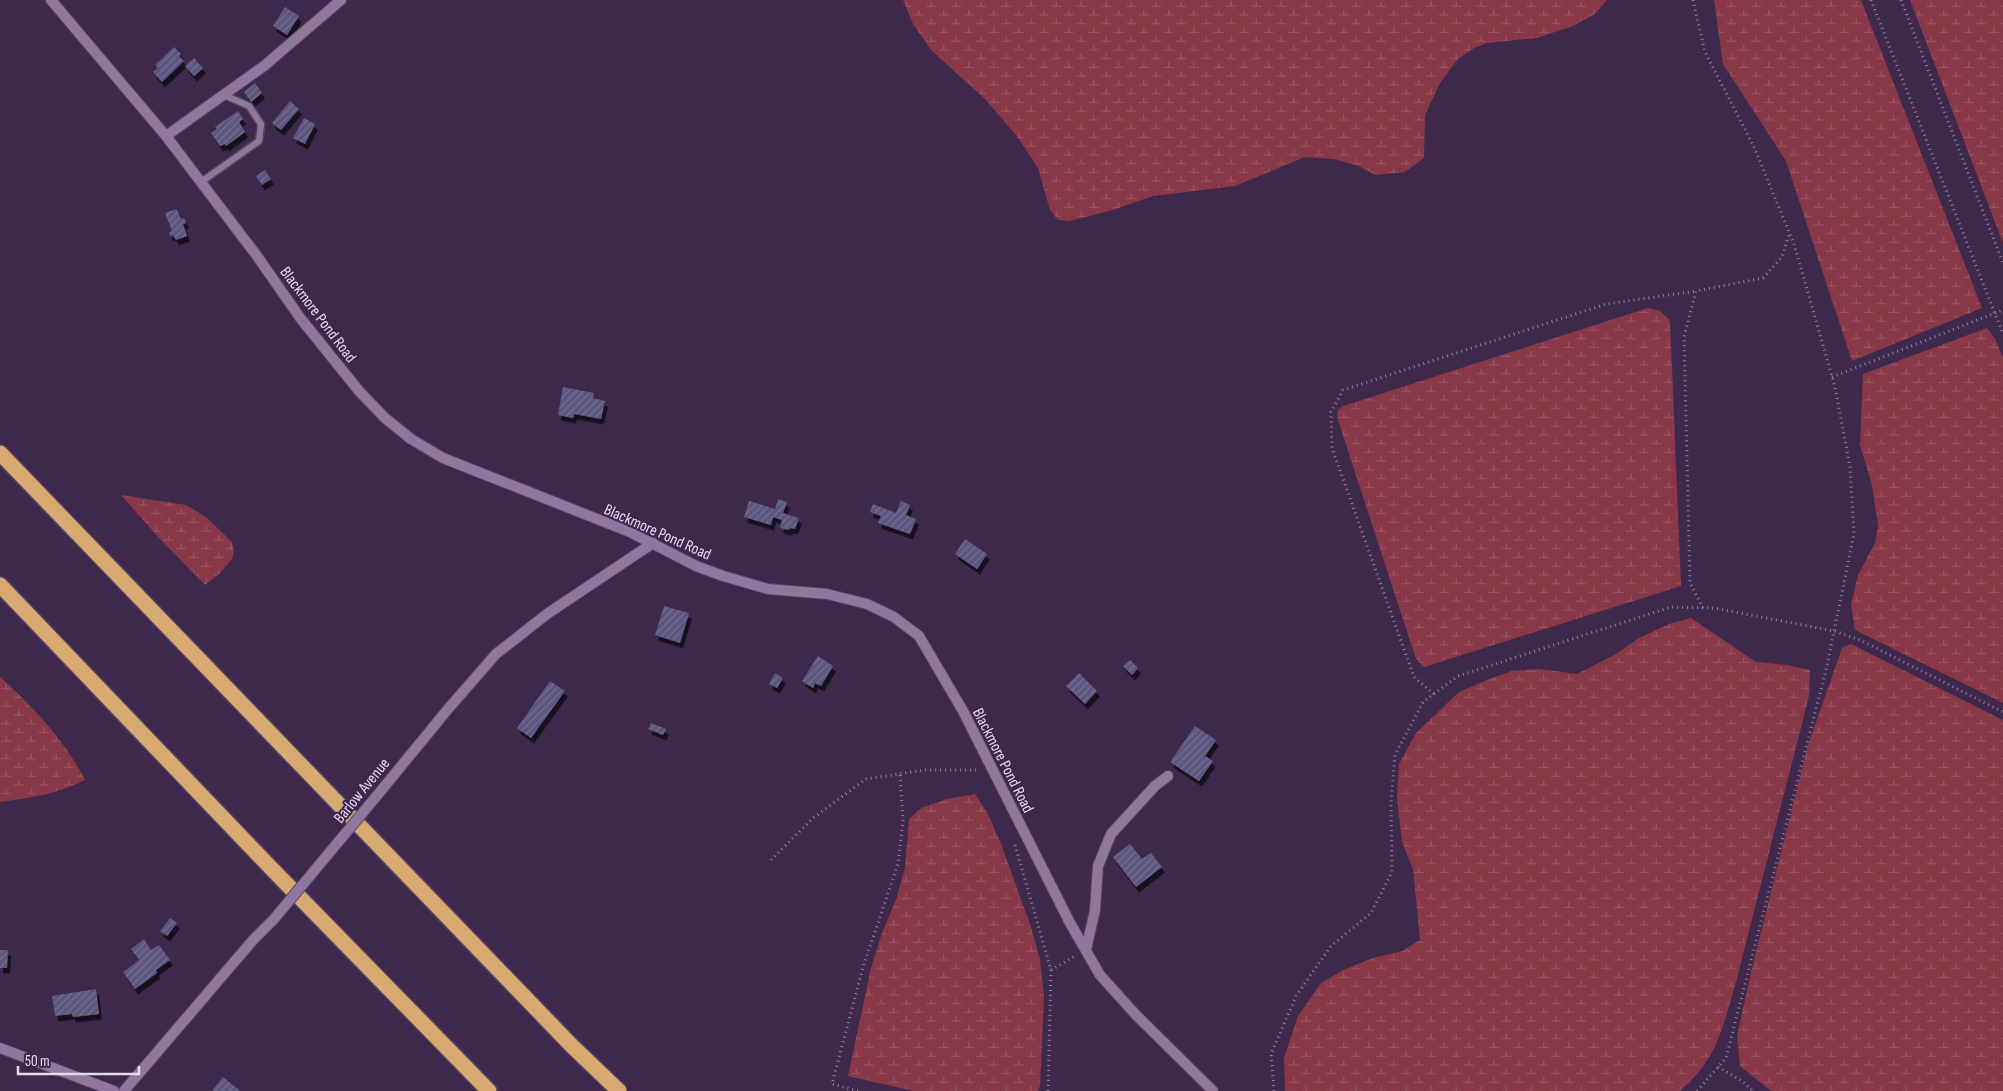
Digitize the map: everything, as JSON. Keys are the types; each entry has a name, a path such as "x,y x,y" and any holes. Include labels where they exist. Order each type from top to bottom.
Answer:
{"highway":[{"path":"0,453 572,1046 619,1091"},
{"path":"0,584 278,876 489,1091"}],"street":[{"name":"Blackmore Pond Road","path":"51,0 166,136 301,319 359,391 386,418 411,439 442,458 630,532 696,566 723,576 768,588 827,594 867,604 894,617 920,636 963,711 1070,923 1100,975 1136,1015 1213,1091"},
{"path":"166,136 289,46 341,0"},
{"name":"Barlow Avenue","path":"124,1091 253,940 274,919 442,716 496,654 547,614 652,543"},
{"path":"1086,950 1095,910 1098,866 1111,834 1155,786 1168,776"},
{"path":"0,1048 114,1091"}],"lane":[{"path":"201,182 259,141 261,124 249,106 224,95"}],"path":[{"path":"1693,0 1705,52 1754,146 1790,232 1832,377 1850,467 1854,534 1824,680 1726,1058 1697,1091"},
{"path":"1871,0 2003,334"},
{"path":"1901,0 2003,263"},
{"path":"1434,694 1414,677 1332,448 1331,412 1343,390 1606,304 1696,292 1763,278 1782,257 1790,232"},
{"path":"1696,292 1684,337 1690,583 1703,608"},
{"path":"1832,377 2003,310"},
{"path":"1274,1091 1271,1054 1296,996 1331,946 1370,913 1392,872 1391,804 1395,754 1423,702 1458,676 1671,607 1714,608 1834,631 1860,640 2003,712"},
{"path":"771,860 813,818 866,779 926,770 993,770"},
{"path":"858,1091 832,1084 863,967 898,864 903,820 900,774"},
{"path":"1012,836 1051,970 1048,1091"},
{"path":"1051,970 1086,950"},
{"path":"1718,1067 1742,1081 1754,1091"}],"green space":[{"path":"903,0 1607,0 1595,14 1573,26 1537,38 1487,43 1474,48 1458,59 1440,83 1425,115 1424,158 1405,172 1375,175 1359,166 1334,159 1305,157 1235,186 1153,196 1113,210 1070,221 1058,220 1050,210 1038,168 1016,135 985,99 931,50 913,24"},
{"path":"1714,0 1861,0 1982,308 1852,361 1786,161 1723,64"},
{"path":"1910,0 2003,0 2003,243"},
{"path":"1648,308 1660,311 1670,320 1681,586 1424,667 1416,659 1337,417 1338,410 1343,406"},
{"path":"1987,328 1996,340 2003,358 2003,703 1855,630 1851,605 1858,575 1875,543 1878,526 1872,485 1860,445 1863,374"},
{"path":"121,495 186,505 206,517 232,542 234,551 232,559 219,574 205,585 160,539"},
{"path":"1691,618 1756,662 1787,665 1810,670 1809,696 1736,982 1717,1042 1699,1072 1680,1091 1285,1091 1284,1058 1298,1016 1321,983 1343,970 1373,958 1402,951 1420,940 1413,869 1402,842 1397,799 1399,764 1416,733 1459,692 1487,680 1512,671 1539,669 1577,674 1616,654 1639,638 1669,624"},
{"path":"1851,644 2003,720 2003,1091 1771,1091 1740,1066 1737,1036 1751,972 1808,745 1842,648"},
{"path":"0,677 58,737 85,780 54,792 0,802"},
{"path":"975,794 988,814 1001,844 1030,924 1040,959 1044,998 1040,1086 1038,1091 913,1091 848,1076 871,968 882,933 896,900 905,868 909,819 921,808 947,799"}],"building":[{"path":"285,7 299,16 287,35 273,26"},
{"path":"174,47 181,54 179,56 184,61 162,82 153,72 158,68 155,65"},
{"path":"194,58 203,68 194,76 185,66"},
{"path":"255,83 262,93 251,102 244,92"},
{"path":"290,101 299,109 281,130 272,123"},
{"path":"238,111 243,119 239,122 245,132 226,146 225,144 220,146 211,133 217,129 215,127"},
{"path":"304,118 315,124 305,144 293,138"},
{"path":"265,170 271,179 262,185 256,176"},
{"path":"177,209 181,219 184,218 186,223 183,224 187,236 176,240 173,235 170,236 169,232 172,231 165,213"},
{"path":"563,387 594,393 593,398 605,401 601,419 574,414 573,418 558,415"},
{"path":"778,499 787,502 783,513 799,518 795,529 780,528 782,520 773,517 771,525 744,517 749,501 775,509"},
{"path":"901,501 910,505 906,515 916,519 910,534 878,523 881,516 870,512 873,504 896,513"},
{"path":"965,539 987,554 977,569 955,554"},
{"path":"664,606 689,613 680,643 655,635"},
{"path":"818,656 833,666 821,686 815,683 813,688 802,681"},
{"path":"1130,660 1138,668 1132,675 1123,666"},
{"path":"775,673 783,678 777,688 769,684"},
{"path":"1079,673 1097,691 1085,704 1066,686"},
{"path":"550,681 565,691 531,738 517,728"},
{"path":"651,723 666,729 663,735 648,729"},
{"path":"1195,726 1216,740 1205,756 1213,761 1199,781 1170,762"},
{"path":"1130,844 1142,859 1151,853 1162,867 1136,887 1113,857"},
{"path":"170,918 177,923 167,936 160,931"},
{"path":"144,939 151,950 159,945 170,960 156,970 157,973 135,989 123,972 139,960 131,949"},
{"path":"0,950 8,950 7,968 0,968"},
{"path":"96,989 99,1014 73,1017 72,1014 55,1016 52,996"},
{"path":"223,1077 240,1091 212,1091"}]}
